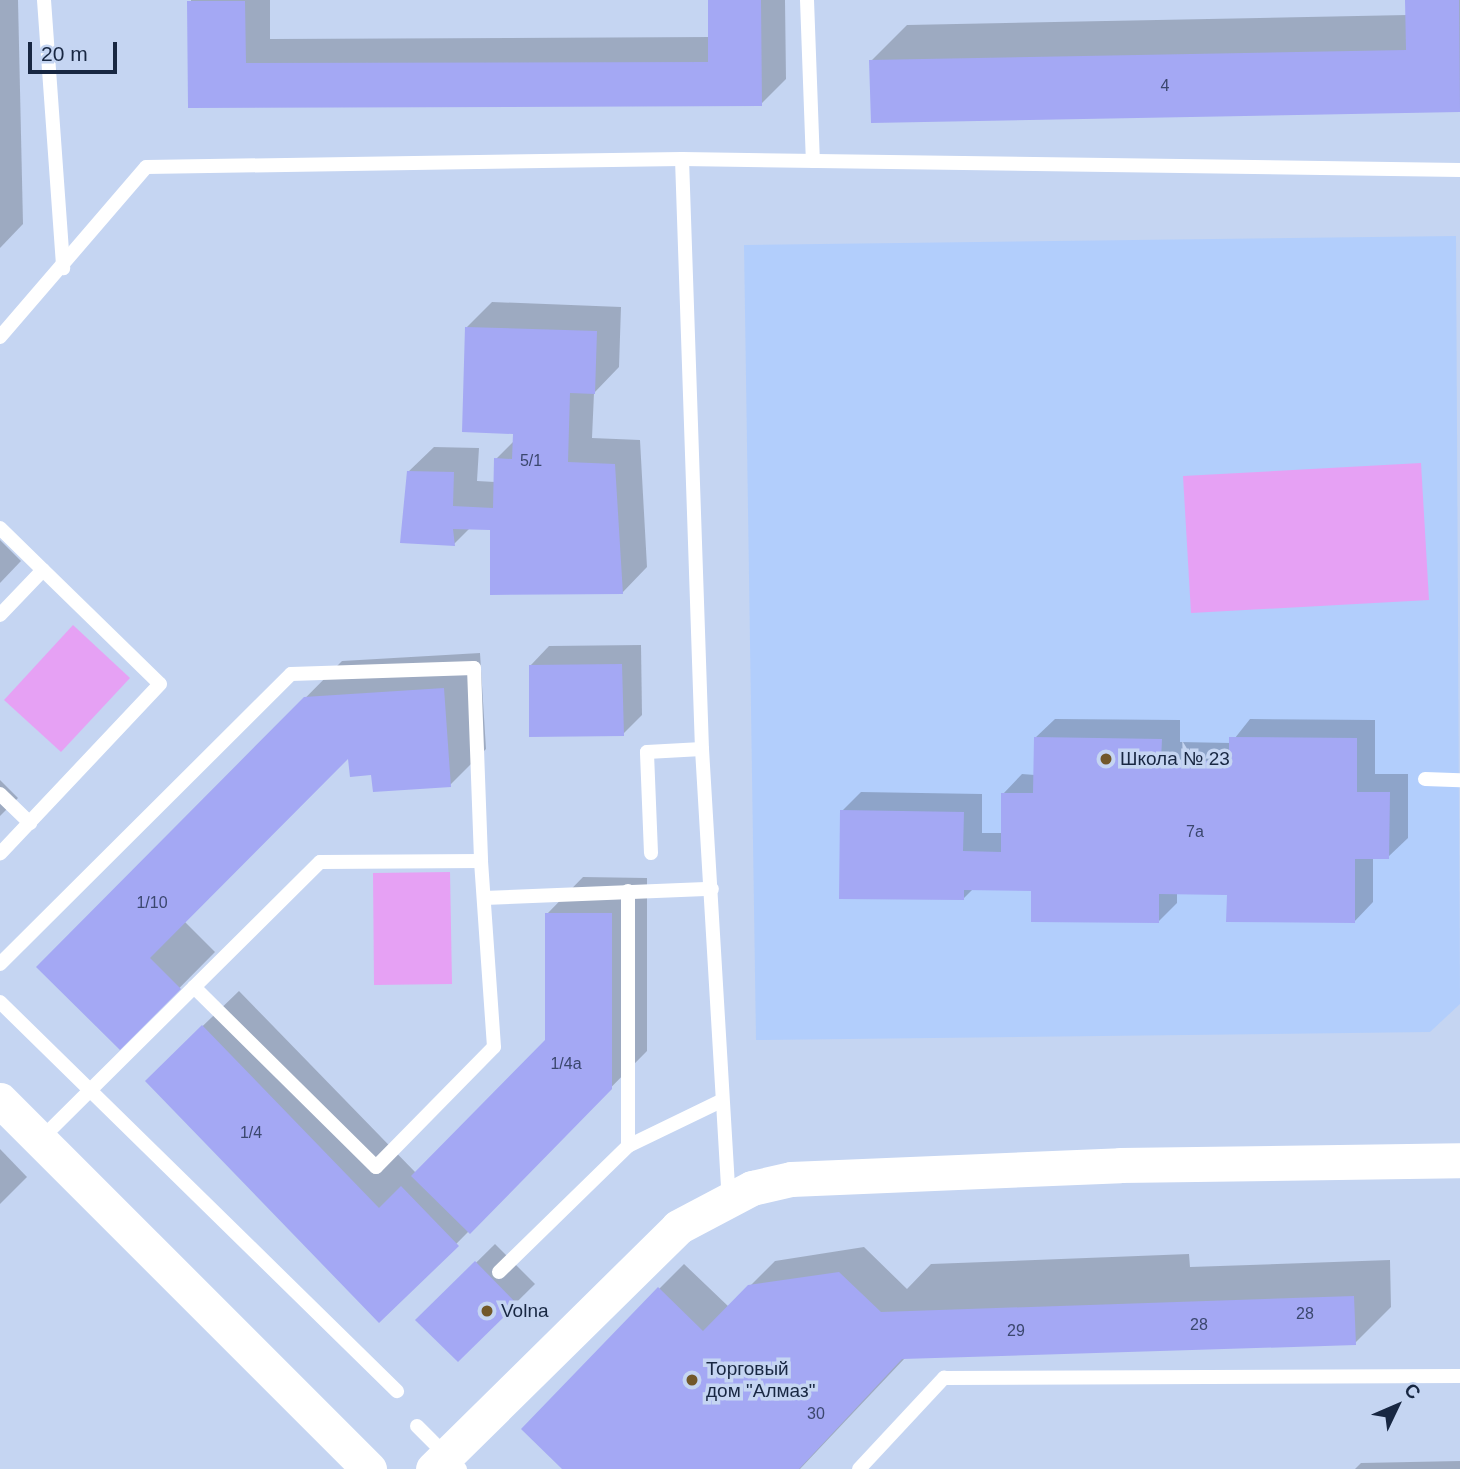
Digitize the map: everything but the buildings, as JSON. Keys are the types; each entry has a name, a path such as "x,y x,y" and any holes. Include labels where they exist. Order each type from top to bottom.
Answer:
{"street":[{"path":"0,1100 369,1469"},
{"path":"446,1464 678,1227 729,1199 791,1179 1120,1164 1460,1160"}],"lane":[{"path":"44,0 63,268"},
{"path":"807,0 813,161"},
{"path":"682,159 702,749 712,889 721,1101 729,1199"},
{"path":"0,337 63,268 146,167 682,159 1460,170"},
{"path":"0,528 160,684 0,854"},
{"path":"0,615 43,570"},
{"path":"0,964 291,674 474,668 481,861 494,1047 376,1167 194,987"},
{"path":"651,853 647,752 702,749"},
{"path":"1425,779 1460,780"},
{"path":"0,794 30,823"},
{"path":"39,1141 320,862 481,861"},
{"path":"484,898 712,889"},
{"path":"628,891 628,1146"},
{"path":"0,1002 397,1391"},
{"path":"499,1272 628,1146 721,1101"},
{"path":"859,1469 944,1378 1460,1376"},
{"path":"417,1426 446,1464"}],"shaded area":[{"name":"Школа № 23","path":"1456,236 1460,1004 1430,1032 756,1040 744,245"},
{"path":"1421,463 1429,600 1191,613 1183,476"},
{"path":"73,625 130,678 61,752 4,700"},
{"path":"450,872 452,984 374,985 373,873"}],"place":[{"name":"Школа № 23","path":"1106,759"},
{"name":"Volna","path":"487,1311"},
{"name":"Торговый дом \"Алмаз\"","path":"692,1380"}]}
